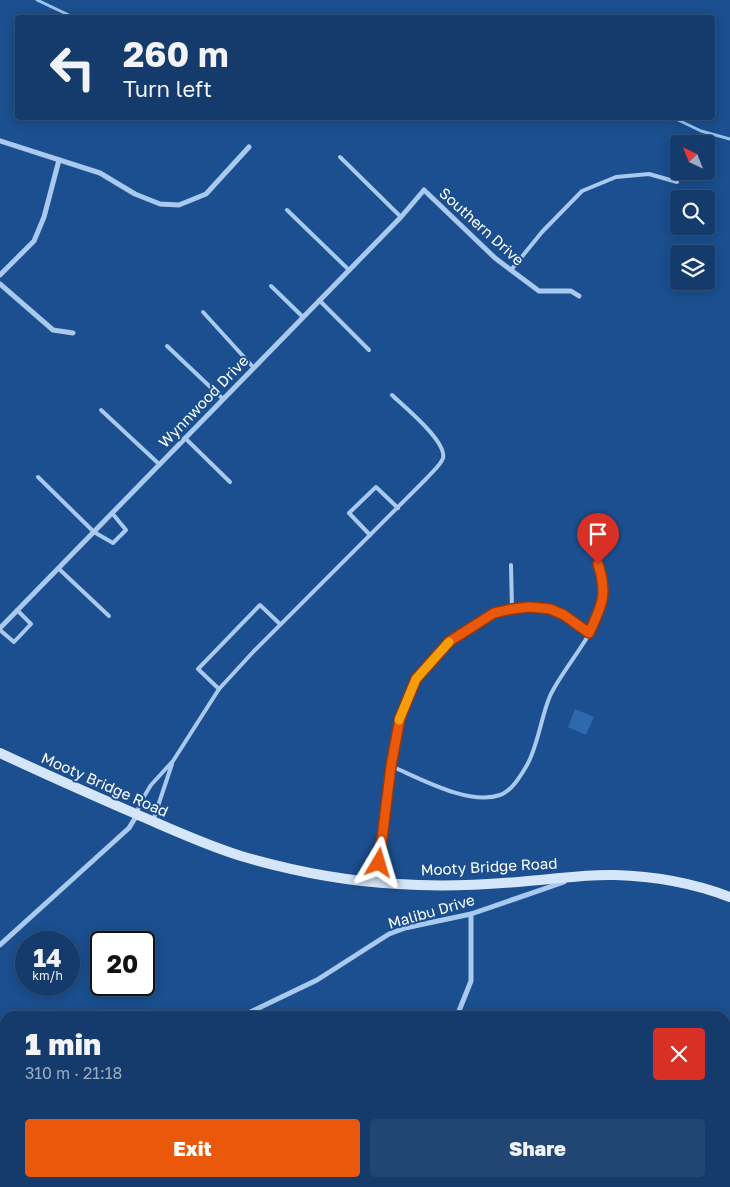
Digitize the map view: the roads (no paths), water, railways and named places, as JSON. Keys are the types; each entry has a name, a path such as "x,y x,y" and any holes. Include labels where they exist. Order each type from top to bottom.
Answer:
{"main road":[{"name":"Mooty Bridge Road","path":"0,754 153,822 208,844 267,863 322,875 377,882 428,885 490,884 615,875 672,880 712,890 730,897"}],"street":[{"path":"0,141 100,173 135,194 160,204 179,205 206,194 248,147"},
{"path":"0,275 34,241 44,216 59,160"},
{"name":"Wynnwood Drive","path":"0,629 252,367 401,217 424,190"},
{"name":"Southern Drive","path":"424,190 494,258 539,291 571,291 578,296"},
{"path":"0,284 54,330 73,332"},
{"path":"0,945 129,828 137,814"},
{"name":"Malibu Drive","path":"253,1011 318,980 389,934 405,928 471,914 581,876"},
{"path":"459,1011 471,981 471,914"}],"lane":[{"path":"340,157 401,217"},
{"path":"511,270 542,232 582,192 616,177 641,174 649,174 677,182"},
{"path":"287,210 349,270"},
{"path":"271,286 303,317"},
{"path":"319,300 369,350"},
{"path":"203,312 252,367"},
{"path":"167,346 223,399"},
{"path":"137,814 140,803 151,785 173,761 219,689 280,624 398,508 443,460 444,453 438,440 392,395"},
{"path":"102,410 159,464"},
{"path":"185,438 230,482"},
{"path":"38,478 94,532 113,543 126,530 112,513"},
{"path":"370,535 349,514 376,487 398,508"},
{"path":"391,766 456,794 485,797 500,795 515,782 529,762 551,696 589,633 601,605 604,592 603,579 588,533"},
{"path":"511,565 512,609"},
{"path":"58,568 109,616"},
{"path":"219,689 198,669 260,604 280,624"},
{"path":"377,882 391,766 400,718 416,679 450,641 494,613 530,607 550,609 564,615 589,633"},
{"path":"0,629 14,642 31,624 17,610"},
{"path":"153,822 173,761"}],"waterway":[{"path":"37,0 69,15"},
{"path":"678,120 701,131 730,139"}]}
